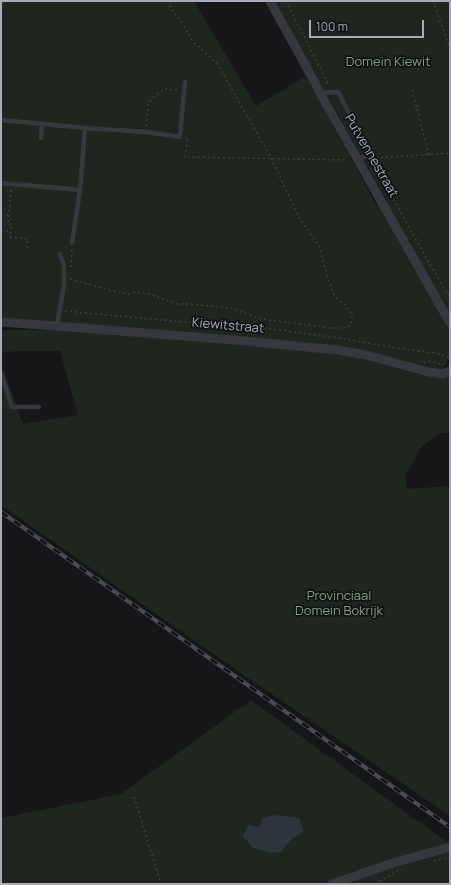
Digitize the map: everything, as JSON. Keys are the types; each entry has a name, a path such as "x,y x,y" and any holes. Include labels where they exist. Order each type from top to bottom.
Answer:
{"street":[{"name":"Putvennestraat","path":"270,1 320,93 450,323"},
{"name":"Kiewitstraat","path":"1,322 234,340 338,350 366,355 429,372 443,374 450,371"},
{"path":"332,884 393,862 449,850"}],"lane":[{"path":"1,120 146,132 180,137 185,82"},
{"path":"320,93 338,92 371,156 358,159"},
{"path":"41,138 42,124"},
{"path":"72,243 80,190 85,128"},
{"path":"1,183 80,190"},
{"path":"57,326 64,285 64,266 60,254"},
{"path":"1,373 12,407 39,407"}],"path":[{"path":"70,274 70,279 105,289 128,294 137,292 149,294 178,304 230,308 262,319 331,328 347,328 351,324 351,313 334,295 326,275 319,246 298,216 271,158 218,65 193,42 182,23 170,7 172,1"},
{"path":"432,1 450,49"},
{"path":"146,132 149,102 165,89 184,90"},
{"path":"412,90 429,155"},
{"path":"180,137 188,138 185,156 358,159"},
{"path":"373,158 450,153"},
{"path":"12,184 8,224 11,224 10,237 28,238 27,248"},
{"path":"1,215 9,215"},
{"path":"1,231 10,232"},
{"path":"71,266 72,243"},
{"path":"60,311 183,322 243,325 338,338 434,353 450,357"},
{"path":"134,797 161,884"},
{"path":"429,862 449,850"},
{"path":"375,884 401,870"}],"green space":[{"path":"1,1 194,1 256,106 306,76 377,206 387,202 274,1 450,1 450,358 443,367 450,369 450,433 441,433 422,446 405,476 407,489 450,486 450,816 216,656 1,505 1,363 23,424 78,415 60,351 17,351 1,353 1,330 62,330 226,336 1,318"},
{"path":"251,700 450,844 450,884 1,884 1,818 121,794","holes":["276,815 286,817 303,830 291,840 281,852 248,825 260,827"]}],"shaded area":[{"path":"276,815 299,818 303,831 291,840 281,852 271,853 253,848 243,836 248,825 260,827 262,818"}],"railway":[{"path":"1,512 450,827"}],"park label":[{"name":"Domein Kiewit","path":"388,62"},
{"name":"Provinciaal Domein Bokrijk","path":"339,604"}]}
